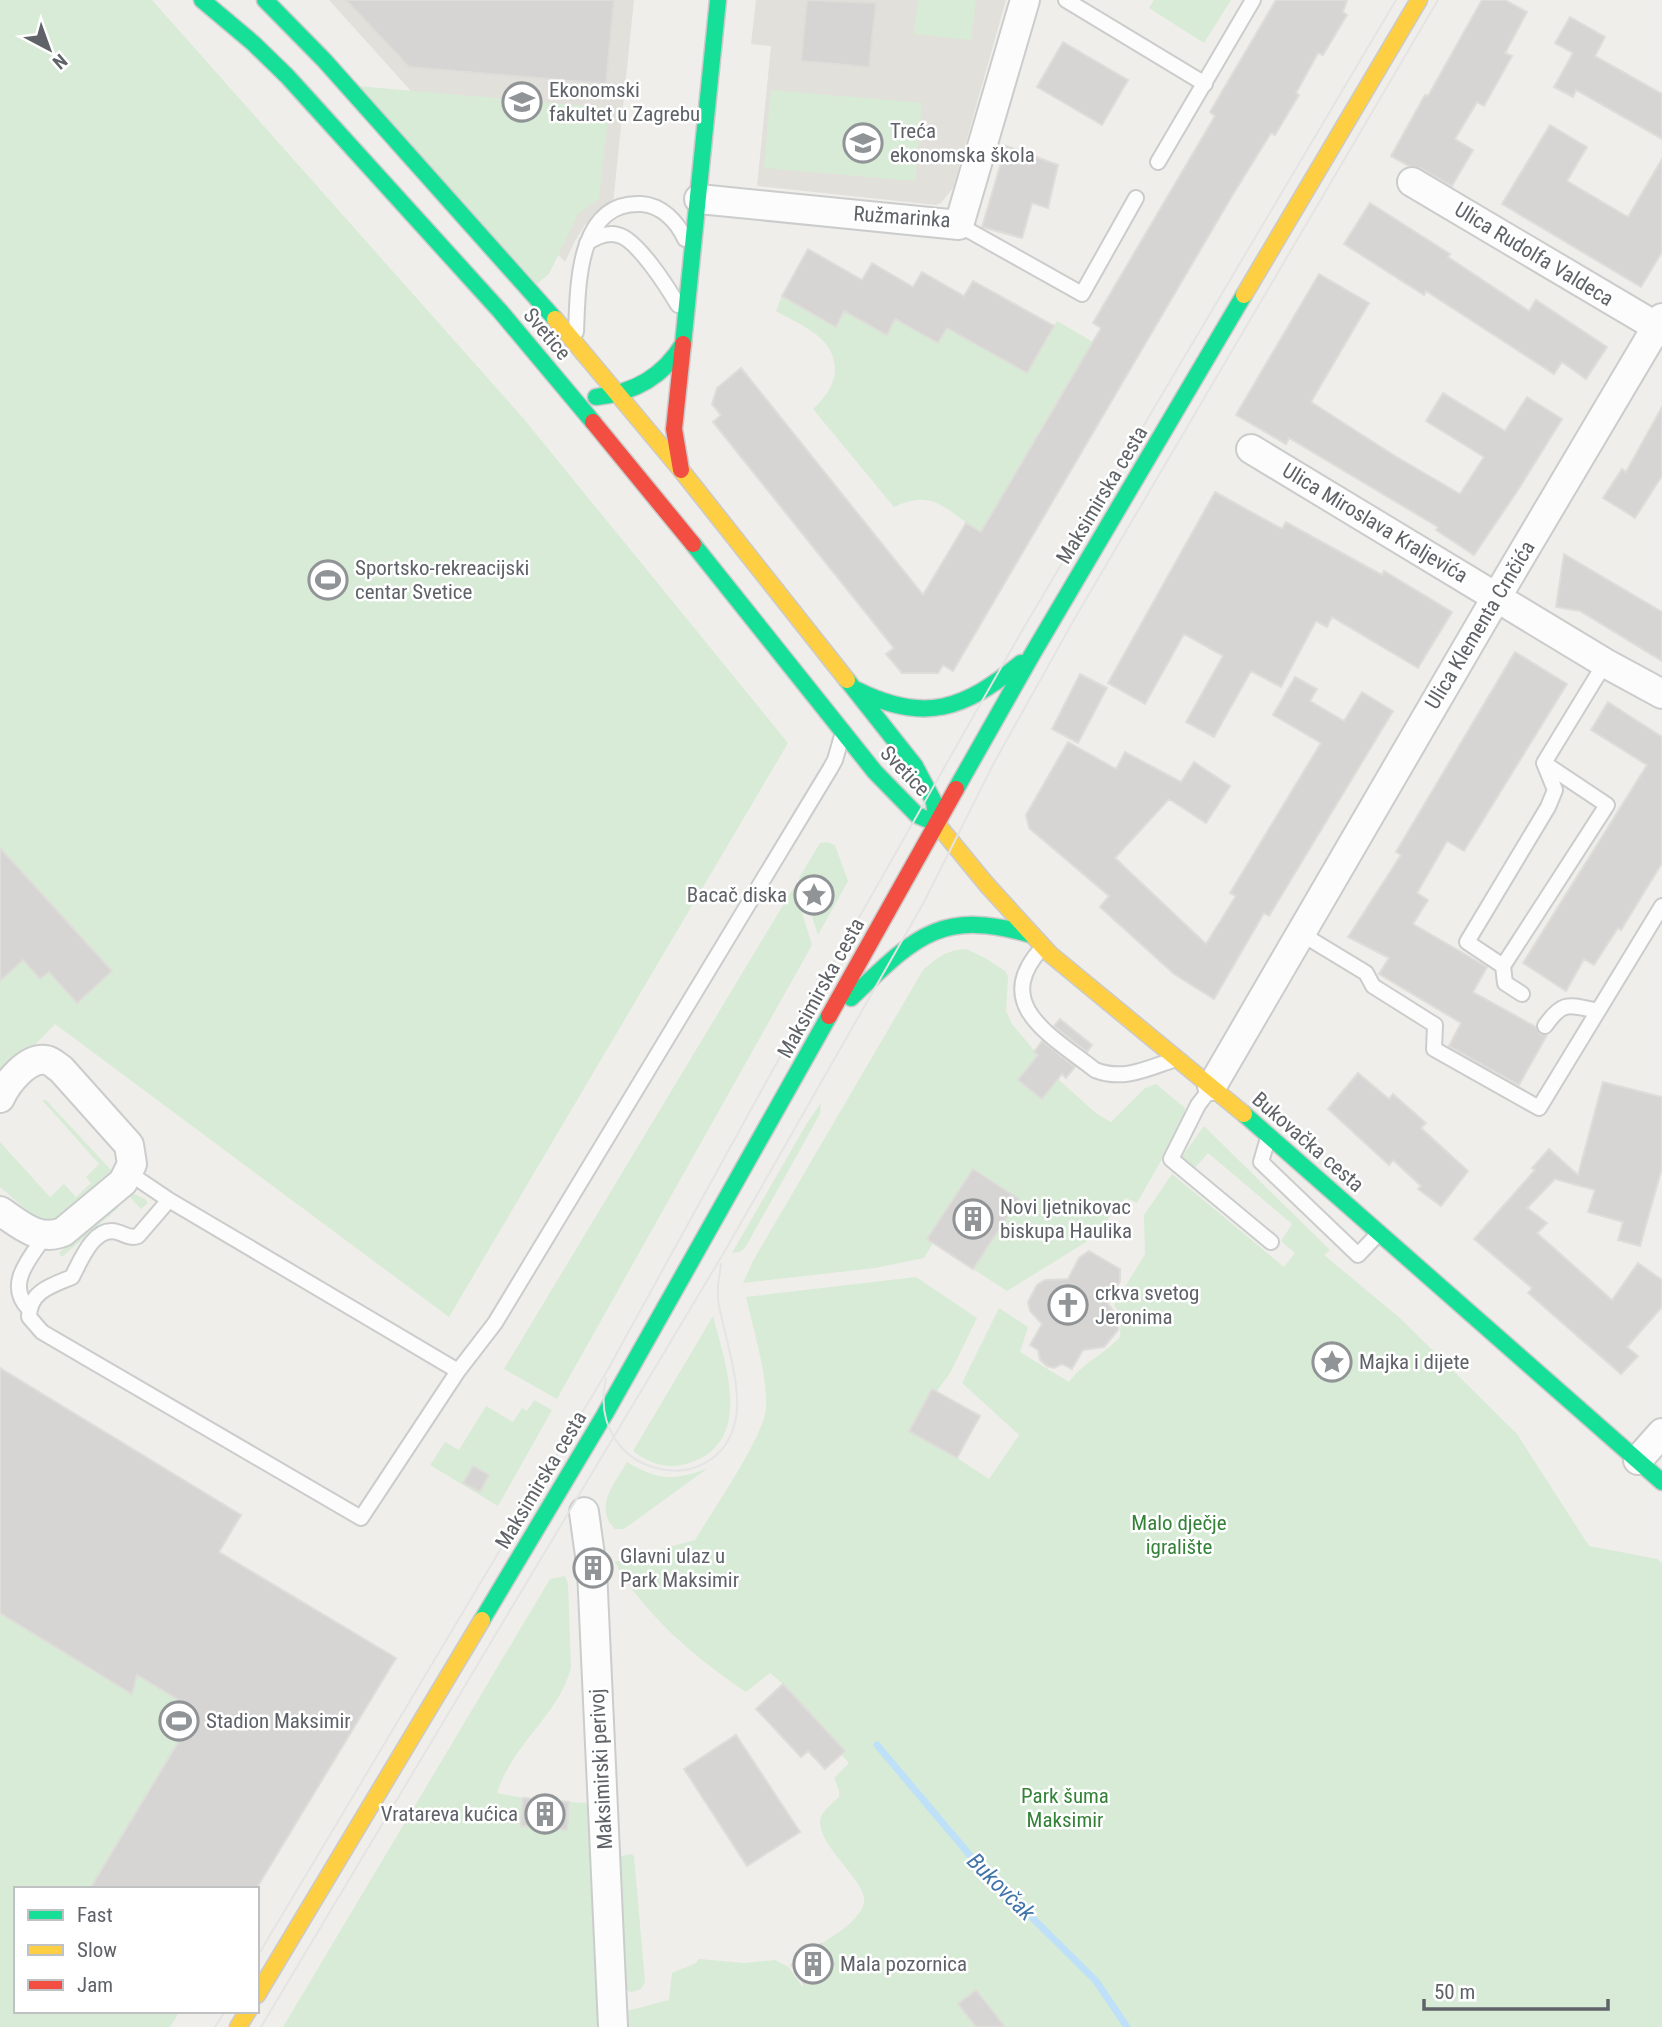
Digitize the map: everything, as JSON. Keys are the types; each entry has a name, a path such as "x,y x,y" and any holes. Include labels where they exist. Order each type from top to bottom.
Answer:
{"main road":[{"name":"Svetice","path":"202,0 287,76 441,243 573,396 900,799 917,815 937,824"},
{"name":"Svetice","path":"265,0 324,60 576,342 681,470 923,778 934,802 937,824"},
{"path":"681,470 674,429 718,0"},
{"name":"Maksimirska cesta","path":"259,1992 605,1414 1034,653 1419,0"},
{"path":"573,396 601,397 619,394 659,374 676,357 683,344"},
{"path":"852,687 901,709 933,710 963,702 988,690 1034,653"},
{"name":"Bukovačka cesta","path":"937,824 1037,941 1078,979 1269,1135 1662,1482"},
{"path":"824,1027 841,1007 894,960 932,931 965,922 1004,926 1037,941"}],"street":[{"name":"Ružmarinka","path":"699,199 959,225 1025,0"},
{"name":"Ulica Rudolfa Valdeca","path":"1412,181 1660,322"},
{"name":"Ulica Klementa Crnčića","path":"1212,1087 1660,322"},
{"name":"Ulica Miroslava Kraljevića","path":"1251,449 1605,663 1662,694"},
{"path":"0,1098 7,1085 27,1066 36,1061 52,1062 129,1145 132,1164 122,1182 63,1232 45,1237 38,1235 0,1211"},
{"path":"1638,1460 1662,1433"},
{"name":"Maksimirski perivoj","path":"584,1511 593,1578 613,2027"}],"lane":[{"path":"1066,0 1205,84"},
{"path":"1158,162 1253,0"},
{"path":"959,225 1082,295 1136,198"},
{"path":"573,396 580,270 586,244 598,224 627,204 650,204 671,218 682,232 692,260"},
{"path":"586,244 596,238 614,234 629,241 663,281 685,322"},
{"path":"1544,763 1605,663"},
{"path":"169,1200 138,1236 132,1238 109,1231 101,1234 92,1242 72,1277 48,1286 29,1309 29,1317 42,1332 361,1518 458,1371 495,1323 830,769 839,748 842,730"},
{"path":"1503,966 1467,942 1548,807 1555,790 1544,763"},
{"path":"1522,994 1505,983 1503,966 1607,805 1544,763"},
{"path":"1300,933 1366,973 1373,986 1435,1025 1434,1049 1539,1108 1662,906"},
{"path":"1037,941 1023,974 1021,995 1031,1015 1062,1044 1096,1070 1115,1075 1137,1073 1177,1059"},
{"path":"1545,1026 1557,1009 1569,1005 1598,1011"},
{"path":"1212,1087 1198,1105 1171,1159 1271,1242"},
{"path":"1269,1135 1261,1161 1358,1255 1380,1232"},
{"path":"129,1173 169,1200 458,1371"},
{"path":"29,1309 20,1299 18,1285 26,1265 45,1237"}],"shaded area":[{"name":"Ekonomski fakultet u Zagrebu","path":"329,0 634,0 613,204 585,225 565,262"},
{"name":"Treća ekonomska škola","path":"756,0 1006,0 953,188 941,203 936,205 757,186 771,46 751,44"}],"green space":[{"name":"Sportsko-rekreacijski centar Svetice","path":"0,0 152,0 523,418 788,743 449,1317 55,1024 0,1081"},
{"path":"918,0 976,0 971,40 914,34"},
{"path":"1154,0 1231,0 1204,43 1149,8"},
{"path":"357,86 609,108 599,198 578,214 549,274 537,284"},
{"path":"771,90 922,103 915,181 764,168"},
{"path":"782,296 835,326 844,311 887,335 895,319 937,343 947,328 1027,373 1057,321 1093,342 981,532 940,504 931,501 920,500 894,507 813,409 825,397 833,382 834,359 830,349 815,334 776,311"},
{"path":"820,843 835,845 848,881 818,935 799,878"},
{"path":"794,887 812,945 557,1399 504,1369"},
{"path":"966,949 1005,971 1008,976 1006,1011 1012,1024 1058,1079 1097,1114 1111,1122 1145,1088 1156,1084 1185,1108 1183,1122 1137,1203 1126,1198 1096,1236 1007,1291 973,1269 1019,1199 973,1169 927,1238 933,1243 924,1258 875,1268 743,1283 753,1261 923,970 942,955"},
{"path":"42,1100 46,1100 111,1170 110,1176 53,1223 32,1213 0,1187 0,1142 50,1197 64,1184 76,1197 91,1183 86,1177 99,1164"},
{"path":"821,1103 820,1114 745,1248 732,1253 807,1123"},
{"name":"Park šuma Maksimir","path":"1204,1126 1330,1250 1324,1255 1401,1319 1517,1434 1589,1546 1657,1559 1662,1563 1662,2027 283,2027 550,1579 565,1576 568,1584 571,1668 556,1701 513,1760 497,1793 523,1798 521,1826 566,1830 569,1802 590,1803 623,2012 669,2000 672,1973 696,1963 699,1959 744,1963 775,1960 789,1967 802,1986 834,1964 821,1944 852,1921 864,1903 858,1884 832,1850 820,1827 822,1814 839,1797 834,1778 849,1763 841,1754 844,1751 770,1673 746,1692 709,1666 655,1617 626,1581 615,1562 695,1540 757,1436 766,1408 766,1395 746,1297 916,1277 977,1318 950,1373 936,1392 932,1390 909,1431 989,1479 1019,1435 962,1383 999,1308 1028,1327 1020,1352 1069,1382 1120,1337 1121,1316 1114,1305 1145,1254 1144,1215 1172,1174 1284,1267 1295,1253 1281,1241 1292,1224 1208,1153 1194,1169 1181,1158"},
{"path":"130,1192 148,1203 141,1209 129,1196 62,1257 59,1253"},
{"path":"713,1316 724,1356 730,1399 729,1420 722,1438 709,1453 689,1463 667,1466 646,1459 633,1451"},
{"name":"Stadion Maksimir","path":"0,1368 219,1552 396,1658 257,1887 14,1887 14,2013 179,2013 170,2027 0,2027"},
{"path":"534,1400 552,1410 498,1506 430,1465 445,1442 459,1450 486,1406 513,1422 522,1408 527,1411"},
{"path":"627,1462 648,1473 667,1477 708,1468 624,1529 615,1529 606,1513 606,1504 612,1487"},
{"path":"631,1854 634,1856 645,1982 641,1989 632,1992 625,1990 617,1857"}],"building":[{"path":"346,0 614,0 606,84 409,67"},
{"path":"807,0 876,3 869,67 801,61"},
{"path":"1276,0 1347,0 1343,12 1347,15 1323,55 1318,53 1296,93 1299,95 1275,135 1271,133 1232,196 953,671 943,665 938,673 902,673 886,654 894,648 713,422 721,415 712,404 717,388 741,368 923,595 966,523 981,532 1101,328 1093,323 1215,116 1210,112"},
{"path":"1482,0 1505,0 1527,12 1505,53 1512,56 1484,106 1477,102 1455,139 1473,150 1452,186 1391,156"},
{"path":"1570,17 1605,37 1595,56 1662,94 1662,139 1576,90 1573,97 1554,87 1573,53 1555,43"},
{"path":"1063,42 1128,80 1102,125 1037,87"},
{"path":"1550,125 1587,147 1567,181 1628,217 1662,159 1662,252 1641,287 1502,204"},
{"path":"1006,146 1058,165 1048,208 1032,203 1022,238 982,227"},
{"path":"1370,203 1450,254 1448,257 1529,311 1536,300 1607,347 1586,379 1562,362 1554,374 1426,291 1424,295 1344,244"},
{"path":"808,249 862,280 872,263 913,287 922,272 964,296 973,281 1054,326 1027,373 947,328 938,343 895,319 887,335 844,311 836,327 782,296"},
{"path":"1319,274 1369,303 1311,402 1395,456 1460,494 1484,457 1426,421 1443,393 1505,431 1527,397 1562,419 1474,555 1436,530 1438,527 1289,438 1286,444 1236,415"},
{"path":"1662,407 1662,476 1635,518 1603,498 1622,469 1626,472"},
{"path":"1215,492 1282,529 1286,522 1382,575 1384,571 1452,612 1418,668 1332,617 1327,627 1316,621 1281,687 1251,671 1214,737 1186,722 1223,656 1184,634 1145,704 1108,683"},
{"path":"1564,554 1662,612 1662,661 1580,611 1556,607"},
{"path":"1515,652 1567,684 1464,851 1447,841 1417,893 1428,900 1413,924 1487,967 1473,992 1536,1027 1540,1034 1547,1035 1519,1085 1449,1046 1461,1023 1379,974 1389,958 1348,937 1401,855 1396,852"},
{"path":"1080,674 1107,688 1078,743 1052,729"},
{"path":"1295,677 1317,689 1310,701 1344,721 1362,692 1393,711 1269,916 1264,913 1214,999 1174,974 1100,907 1109,896 1029,828 1026,815 1068,742 1116,769 1125,752 1181,782 1194,762 1230,786 1206,823 1169,799 1115,858 1206,944 1236,896 1230,893 1321,743 1273,715"},
{"path":"1608,702 1662,737 1662,863 1621,930 1618,928 1594,965 1584,959 1566,991 1523,963 1647,765 1591,730"},
{"path":"0,848 112,971 77,1003 49,972 40,979 23,960 0,981"},
{"path":"1060,1019 1092,1045 1087,1052 1054,1026"},
{"path":"1042,1041 1075,1067 1066,1078 1062,1074 1042,1099 1018,1080 1038,1055 1034,1052"},
{"path":"1358,1073 1389,1099 1393,1094 1426,1123 1421,1128 1468,1171 1441,1206 1418,1189 1421,1186 1393,1160 1389,1165 1328,1109"},
{"path":"1603,1082 1662,1097 1662,1168 1640,1246 1618,1240 1623,1222 1588,1212 1595,1190 1555,1179 1527,1208 1547,1223 1537,1233 1612,1300 1638,1263 1662,1280 1662,1307 1627,1347 1638,1356 1621,1374 1528,1293 1532,1288 1474,1239 1535,1170 1532,1168 1549,1149 1578,1175"},
{"name":"Novi ljetnikovac biskupa Haulika","path":"973,1169 1019,1199 973,1269 927,1239"},
{"name":"crkva svetog Jeronima","path":"1089,1251 1120,1269 1120,1281 1108,1303 1119,1321 1118,1330 1104,1347 1083,1350 1072,1369 1062,1364 1054,1368 1047,1366 1040,1360 1038,1350 1030,1345 1042,1324 1030,1311 1028,1302 1037,1285 1045,1280 1068,1279 1079,1258"},
{"name":"Stadion Maksimir","path":"0,1368 241,1515 219,1552 396,1658 257,1887 91,1887 197,1711 137,1675 132,1694 0,1613"},
{"path":"932,1389 980,1416 957,1458 909,1431"},
{"path":"473,1466 489,1475 480,1492 463,1483"},
{"path":"783,1684 845,1751 825,1769 808,1751 801,1757 756,1709"},
{"path":"736,1735 800,1832 747,1866 684,1769"},
{"name":"Vratareva kućica","path":"523,1798 569,1802 567,1830 521,1826"},
{"name":"Mala pozornica","path":"821,1944 835,1964 804,1984 791,1965"},
{"path":"976,1990 1005,2027 976,2027 958,2004"}],"waterway":[{"name":"Bukovčak","path":"877,1745 973,1859 1096,1981 1127,2027"}],"tram line":[{"path":"259,1954 607,1371 786,1046 1023,629 1396,0"},
{"path":"261,2027 726,1249 924,902 995,761 1075,618 1438,0"},
{"path":"606,1378 605,1412 615,1438 633,1457 656,1468 682,1470 705,1463 725,1446 736,1418 737,1391 718,1301 721,1264"},
{"path":"215,2027 224,2013"}],"traffic: fast":[{"path":"202,0 287,76 500,311 593,422"},
{"path":"265,0 324,60 555,319"},
{"path":"596,397 623,392 646,381 666,366 683,344 718,0"},
{"path":"956,789 1244,295"},
{"path":"693,544 875,772 917,815 937,824"},
{"path":"857,690 903,707 924,709 943,706 962,701 981,691 1021,663"},
{"path":"847,680 915,766 934,802 937,824"},
{"path":"851,998 912,944 951,927 1000,927 1032,935"},
{"path":"482,1620 605,1414 829,1016"},
{"path":"1244,1114 1662,1482"}],"traffic: slow":[{"path":"1244,295 1419,0"},
{"path":"555,319 681,470 847,680"},
{"path":"937,824 987,885 1050,954 1244,1114"},
{"path":"259,1992 482,1620"},
{"path":"238,2027 247,2013"}],"traffic: jam":[{"path":"681,470 674,429 683,344"},
{"path":"593,422 693,544"},
{"path":"829,1016 956,789"}],"place":[{"name":"Ekonomski fakultet u Zagrebu","path":"522,102"},
{"name":"Treća ekonomska škola","path":"863,143"},
{"name":"Sportsko-rekreacijski centar Svetice","path":"328,580"},
{"name":"Bacač diska","path":"814,895"},
{"name":"Novi ljetnikovac biskupa Haulika","path":"973,1219"},
{"name":"crkva svetog Jeronima","path":"1068,1305"},
{"name":"Majka i dijete","path":"1332,1362"},
{"name":"Glavni ulaz u Park Maksimir","path":"593,1568"},
{"name":"Stadion Maksimir","path":"179,1721"},
{"name":"Vratareva kućica","path":"545,1814"},
{"name":"Mala pozornica","path":"813,1964"}],"park label":[{"name":"Malo dječje igralište","path":"1179,1535"}]}
